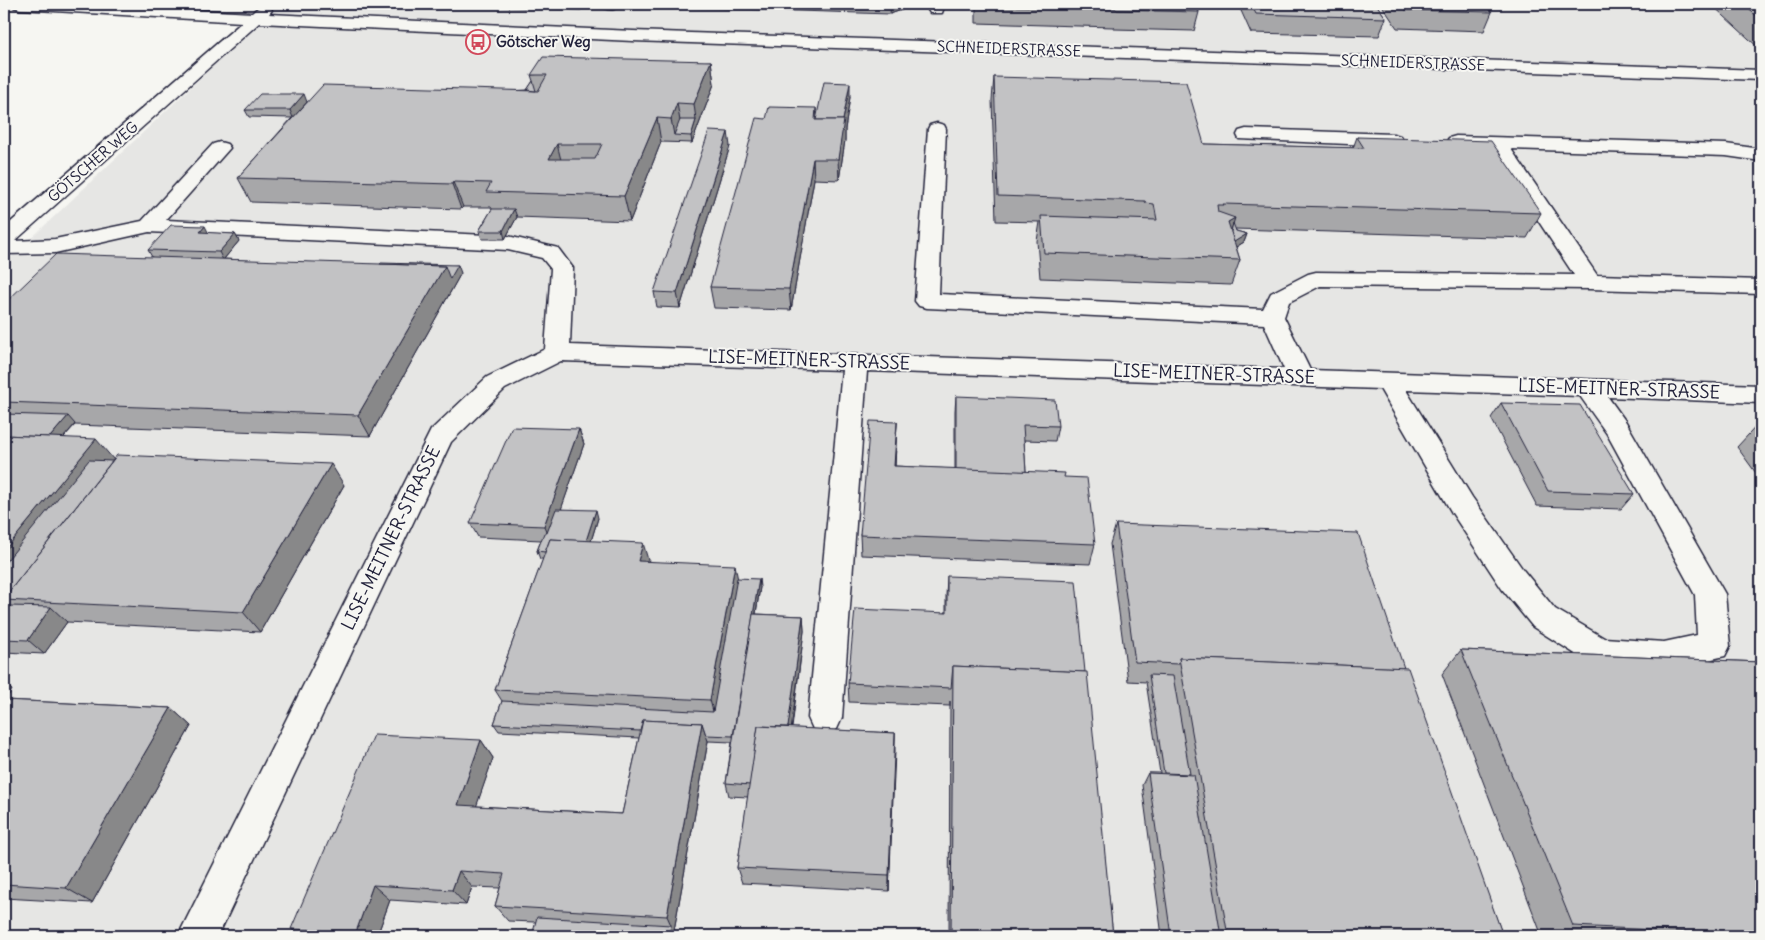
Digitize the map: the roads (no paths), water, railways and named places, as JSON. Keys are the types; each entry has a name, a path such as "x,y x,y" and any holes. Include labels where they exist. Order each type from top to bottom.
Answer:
{"street":[{"name":"SCHNEIDERSTRASSE","path":"20,4 256,18 633,36 1761,75"},
{"name":"GÖTSCHER WEG","path":"4,239 270,4"},
{"path":"937,129 926,301 1272,317"},
{"path":"1246,135 1410,141"},
{"path":"1439,142 1726,150 1761,155"},
{"path":"1496,143 1590,282"},
{"path":"149,226 220,148"},
{"path":"4,248 55,246 149,226 508,243 550,253 562,268 556,353"},
{"path":"1301,378 1272,317 1279,298 1316,279 1590,282 1761,287"},
{"name":"LISE-MEITNER-STRASSE","path":"198,936 440,438 496,383 556,353 1761,394"},
{"path":"825,718 855,362"},
{"path":"1387,380 1462,505 1513,580 1544,618 1599,652 1664,656 1714,646 1710,594 1618,429 1587,388"}],"place":[{"name":"Götscher Weg","path":"478,42"}]}
